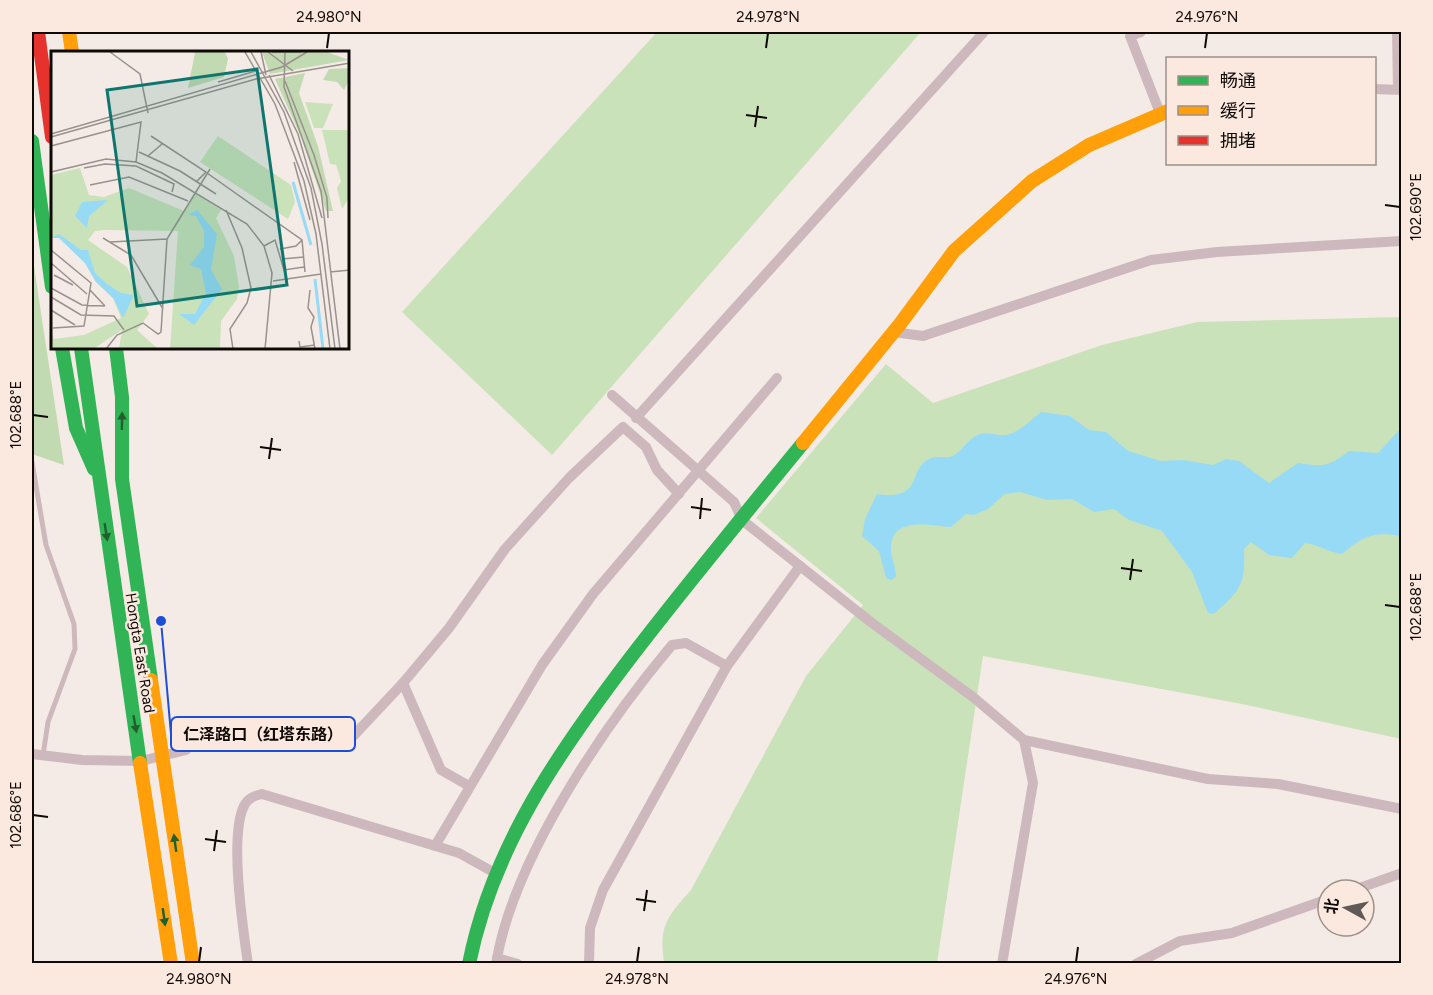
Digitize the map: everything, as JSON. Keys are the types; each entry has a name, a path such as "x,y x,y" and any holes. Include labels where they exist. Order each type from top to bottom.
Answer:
{"main road":[{"path":"38,32 51,130"},
{"path":"69,32 72,51"},
{"path":"469,963 477,924 495,873 536,794 590,711 893,332 954,251 1002,205 1032,181 1089,146 1164,112"},
{"path":"32,141 51,280"},
{"path":"62,350 76,428 97,474"},
{"name":"Hongta East Road","path":"81,350 97,474 171,963"},
{"name":"Hongta East Road","path":"116,350 122,397 122,479 193,963"}],"street":[{"path":"636,418 984,32"},
{"path":"1141,32 1130,36 1164,112"},
{"path":"1376,89 1400,90 1397,32"},
{"path":"893,332 923,336 1151,260 1217,252 1401,241"},
{"path":"435,846 542,665 593,594 777,378"},
{"path":"612,396 734,502 742,520 973,697 1024,740 1208,779 1278,784 1401,809"},
{"path":"343,747 403,684 449,628 505,549 569,478 623,427 646,447 657,470 679,494"},
{"path":"589,963 591,928 603,890 727,666 800,566"},
{"path":"518,963 496,961 499,943 522,875 570,788 644,679 672,645 686,643 727,666"},
{"path":"403,684 441,770 469,786"},
{"path":"1002,963 1033,783 1024,740"},
{"path":"37,755 82,760 141,761 186,750"},
{"path":"248,963 238,885 240,821 244,805 252,796 262,794 459,853 495,873"},
{"path":"1376,882 1401,873"},
{"path":"1136,963 1180,941 1232,933 1316,903"}],"lane":[{"path":"32,462 46,545 74,624 75,649 37,755"}],"green space":[{"path":"657,32 921,32 552,455 402,312"},
{"path":"32,253 64,465 32,454"},
{"path":"1401,317 1401,739 1242,704 983,656 937,963 664,963 663,940 666,923 691,890 806,676 863,605 756,518 886,364 933,403 1102,345 1197,322"}],"water":[{"path":"1041,412 1070,416 1089,430 1106,432 1128,451 1161,461 1183,460 1213,465 1226,459 1239,461 1269,483 1298,463 1314,465 1330,463 1349,451 1378,453 1401,428 1401,536 1383,534 1369,536 1342,554 1305,543 1292,558 1269,555 1251,542 1244,549 1244,571 1240,586 1214,614 1208,613 1192,572 1162,531 1129,520 1114,509 1094,512 1072,499 1047,500 1020,492 1005,494 988,509 974,515 966,514 951,527 913,525 897,531 891,549 896,577 891,580 886,578 879,551 862,536 865,519 877,494 902,493 908,489 922,464 929,459 953,456 971,439 981,434 1011,434"}],"traffic: fast":[{"path":"32,141 51,280"},
{"path":"62,350 76,428 94,469"},
{"path":"81,350 140,763"},
{"path":"116,350 122,397 122,479 151,680"},
{"path":"469,964 494,880 532,801 555,764 631,657 803,443"}],"traffic: slow":[{"path":"69,32 72,51"},
{"path":"803,443 900,324 954,251 1032,181 1089,145 1166,112"},
{"path":"151,680 193,964"},
{"path":"140,763 171,964"}],"traffic: jam":[{"path":"38,32 51,130"}],"place":[{"name":"仁泽路口（红塔东路）","path":"161,621"}]}
